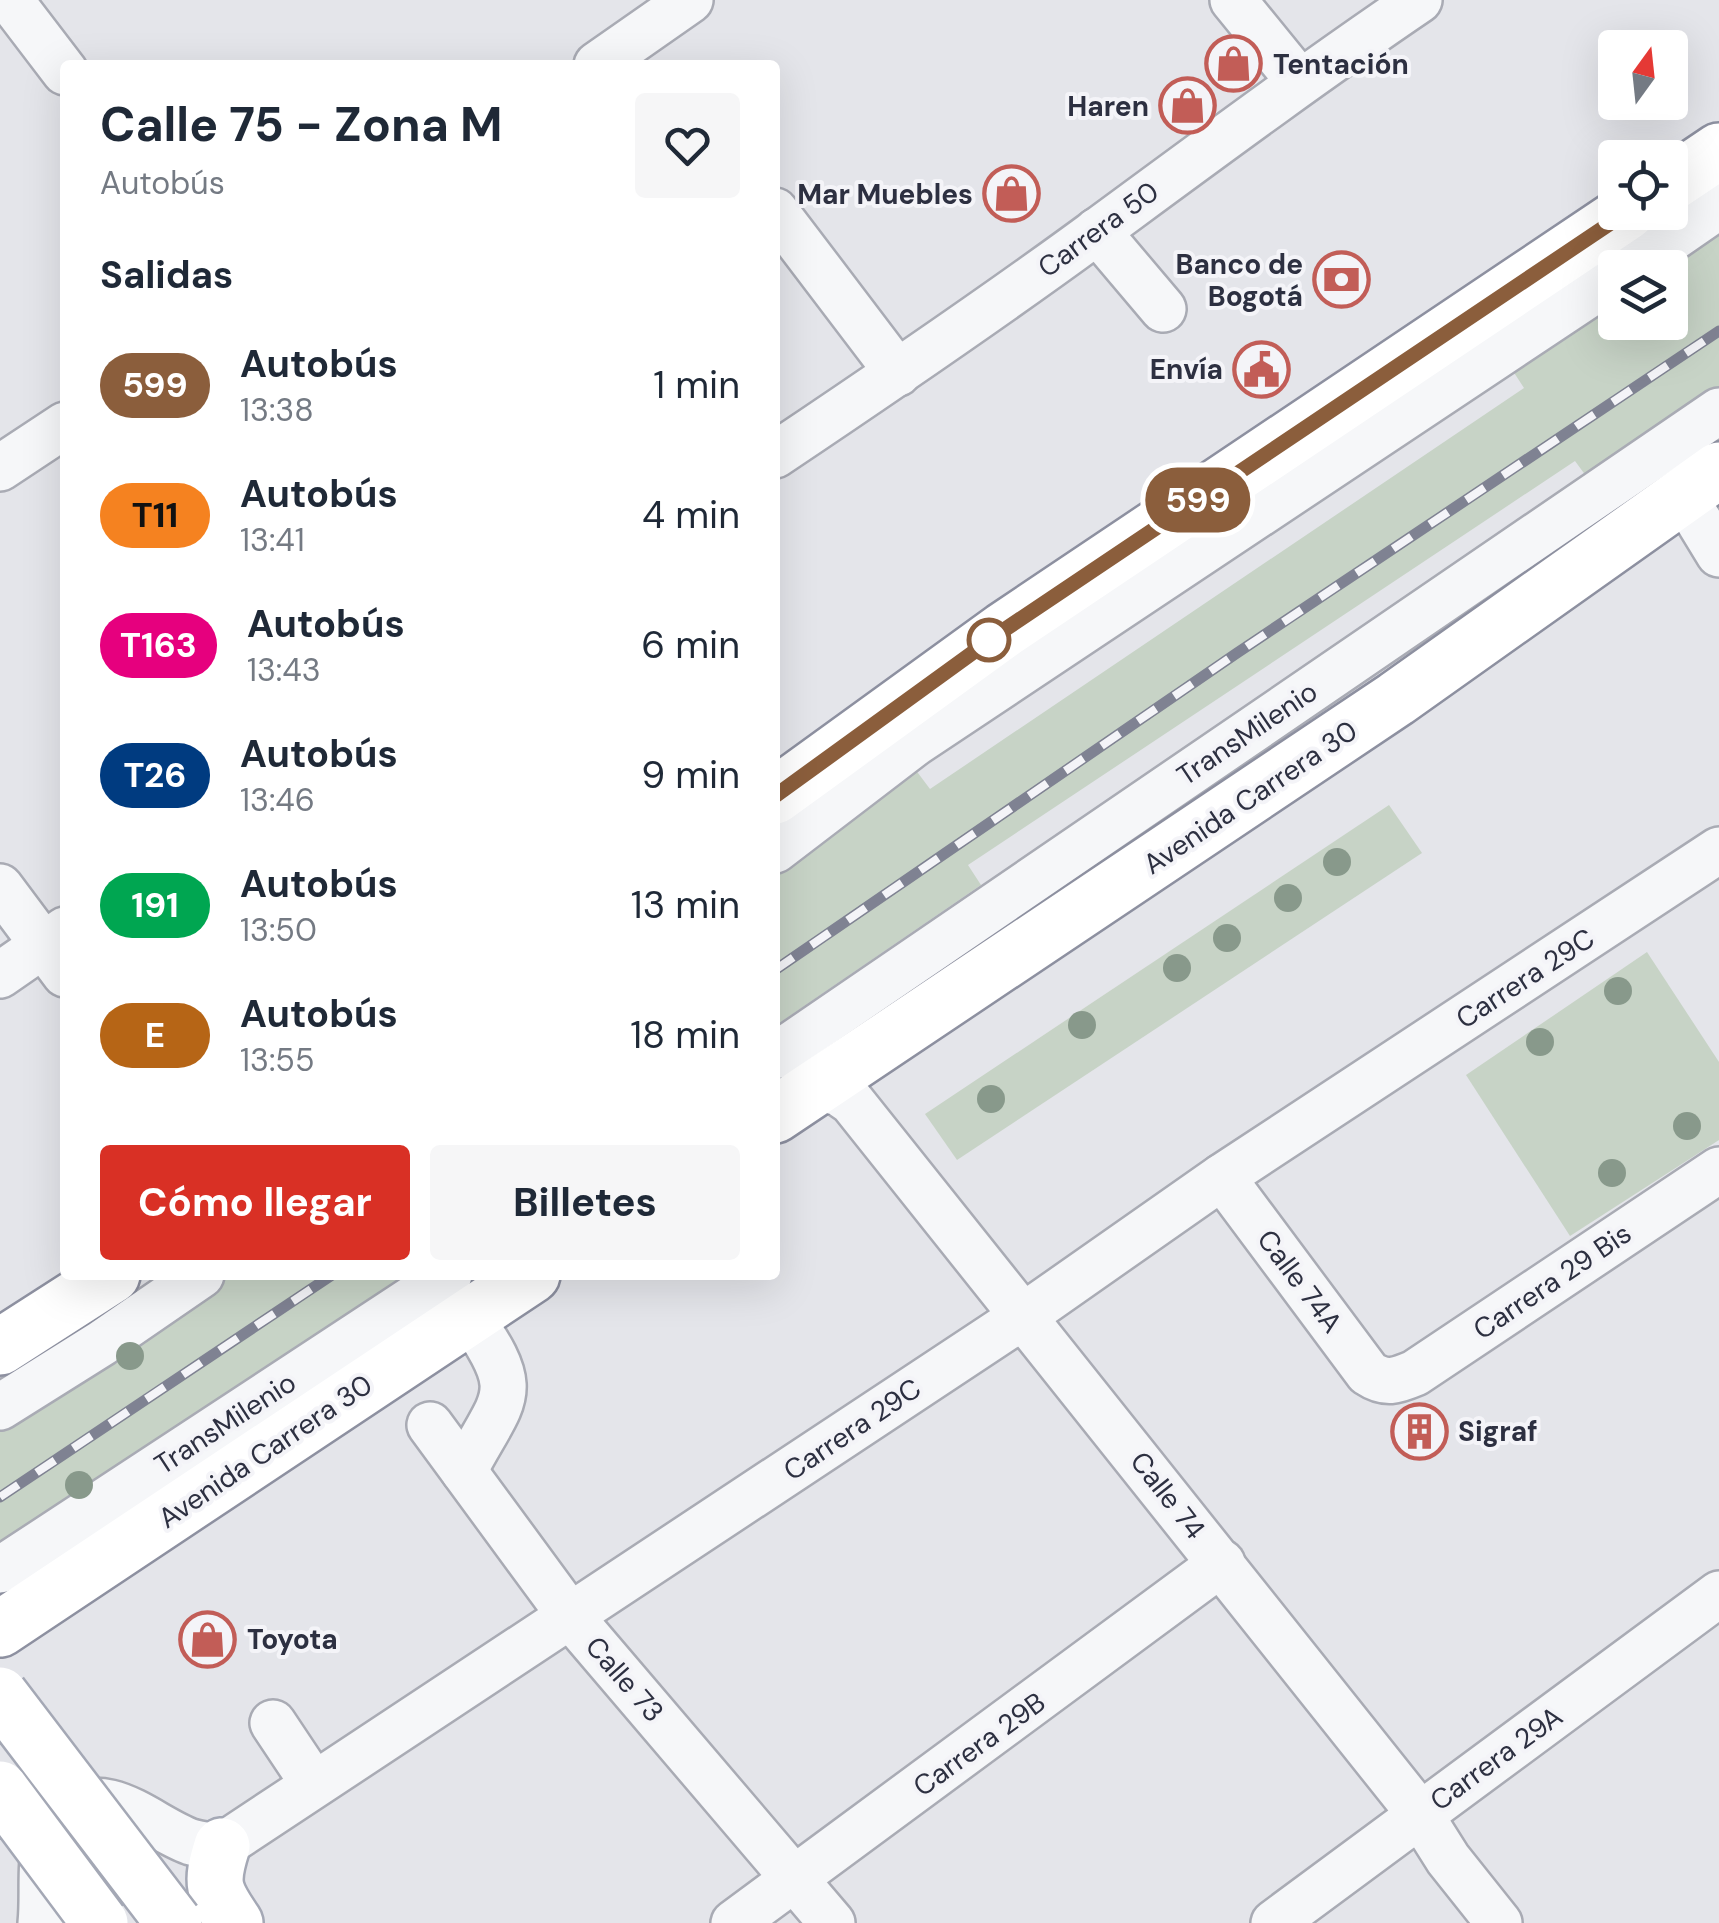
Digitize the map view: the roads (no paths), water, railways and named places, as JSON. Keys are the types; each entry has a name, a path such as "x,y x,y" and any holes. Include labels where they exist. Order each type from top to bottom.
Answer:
{"main road":[{"path":"1688,172 1719,151"},
{"path":"782,787 1004,630 1600,230"},
{"name":"Avenida Carrera 30","path":"789,1086 1396,699 1701,483"},
{"path":"0,1348 104,1280"},
{"name":"Avenida Carrera 30","path":"0,1629 459,1296 515,1280"},
{"path":"0,1695 174,1923"},
{"path":"0,1789 100,1923"},
{"path":"222,1846 213,1876 214,1889 235,1923"}],"street":[{"path":"10,0 60,65"},
{"path":"616,60 653,50 690,0"},
{"path":"1233,0 1300,81"},
{"name":"Carrera 50","path":"780,452 898,373 1300,81 1419,0"},
{"path":"1654,250 1719,206"},
{"path":"780,218 898,373"},
{"path":"1097,232 1163,309"},
{"path":"780,846 915,744 1598,288"},
{"name":"TransMilenio","path":"789,1086 1719,411"},
{"path":"0,468 60,428"},
{"path":"1701,483 1719,554"},
{"name":"Carrera 29C","path":"222,1846 1025,1315 1222,1177 1719,850"},
{"path":"0,888 58,950 0,975"},
{"name":"Calle 74","path":"789,1086 839,1093 852,1102 1222,1563 1419,1813 1448,1859 1500,1923"},
{"name":"Carrera 29 Bis","path":"1381,1382 1396,1382 1415,1373 1719,1170"},
{"name":"Calle 74A","path":"1222,1177 1368,1374 1381,1382"},
{"path":"0,1407 102,1344 194,1280"},
{"path":"459,1296 493,1350 503,1375 503,1403 464,1470"},
{"name":"TransMilenio","path":"0,1570 459,1296"},
{"name":"Calle 73","path":"430,1425 571,1616 832,1923"},
{"name":"Carrera 29B","path":"734,1923 1222,1563"},
{"name":"Carrera 29A","path":"1274,1923 1719,1594"},
{"path":"273,1723 313,1784"},
{"path":"41,1923 46,1839 57,1818 74,1805 90,1801 110,1803 188,1841 222,1846"}],"railway":[{"path":"780,967 1237,653 1719,331"},
{"path":"0,1497 325,1280"}],"place":[{"name":"Tentación","path":"1234,64"},
{"name":"Haren","path":"1188,106"},
{"name":"Mar Muebles","path":"1012,194"},
{"name":"Banco de Bogotá","path":"1342,280"},
{"name":"Envía","path":"1262,369"},
{"name":"Sigraf","path":"1419,1431"},
{"name":"Toyota","path":"208,1639"}]}
